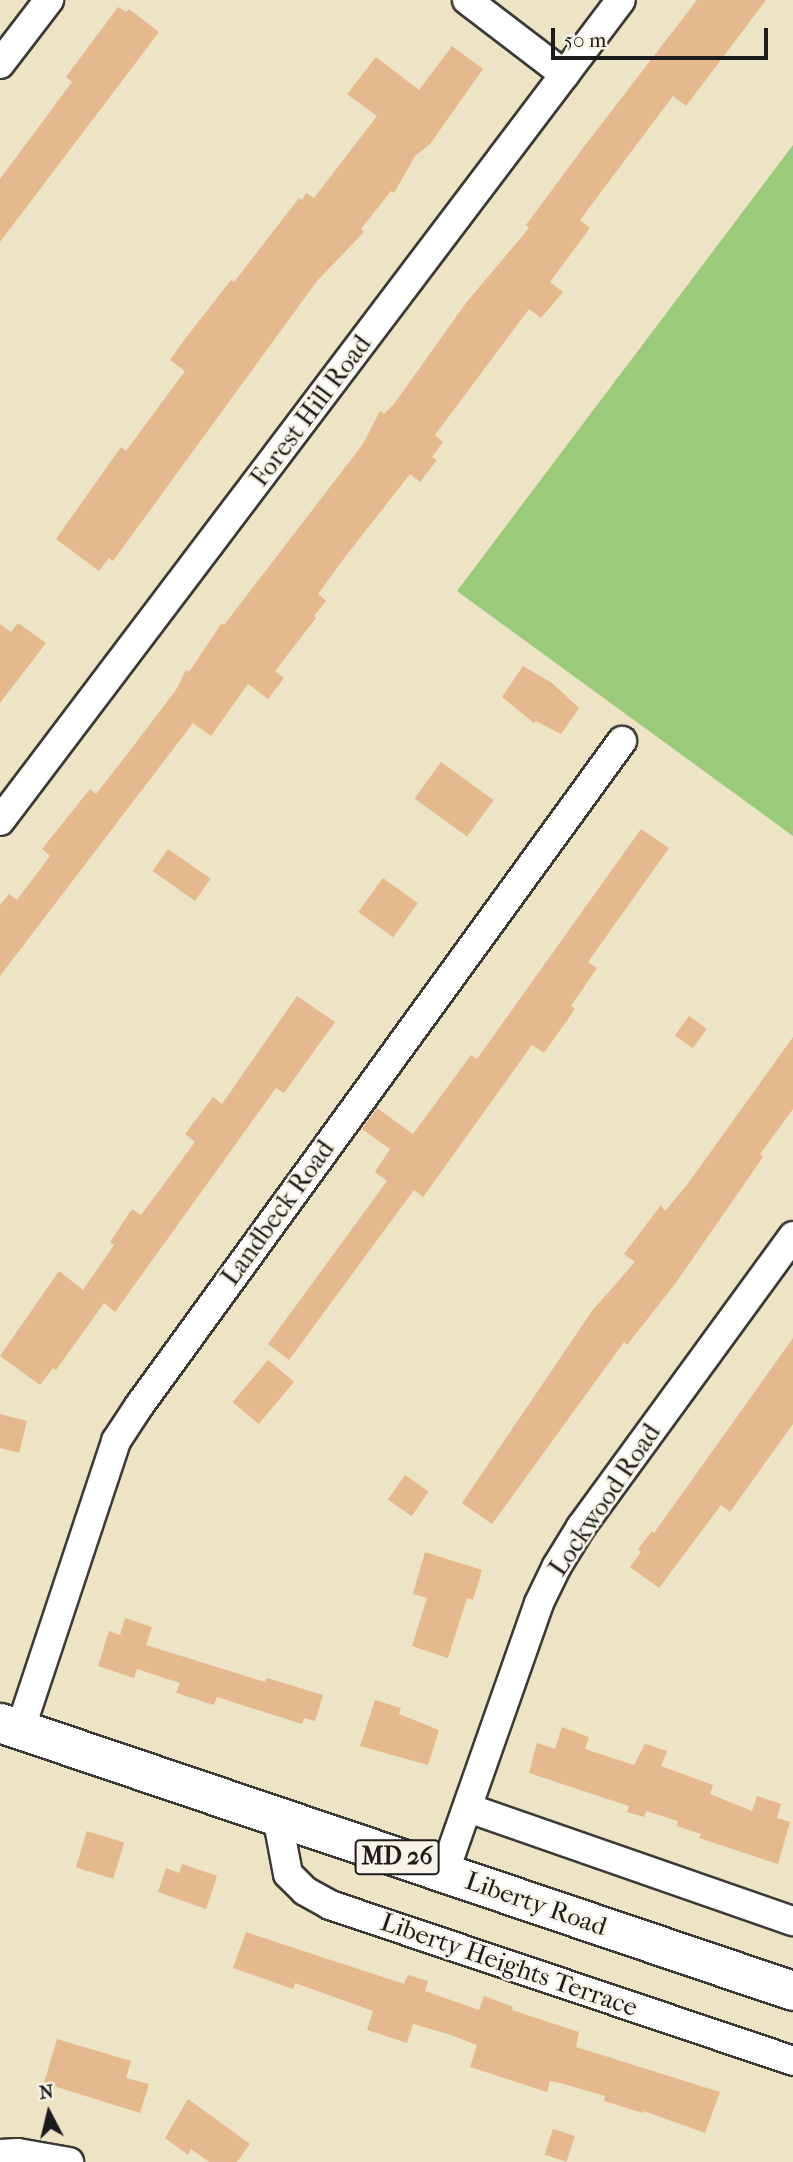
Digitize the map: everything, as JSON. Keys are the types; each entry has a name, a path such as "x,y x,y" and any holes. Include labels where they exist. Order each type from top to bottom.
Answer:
{"main road":[{"name":"Liberty Road","path":"10,1726 793,1991"}],"street":[{"path":"0,64 49,0"},
{"path":"467,0 565,75"},
{"name":"Forest Hill Road","path":"0,821 621,0"},
{"name":"Landbeck Road","path":"10,1726 116,1441 138,1406 622,741"},
{"name":"Lockwood Road","path":"444,1873 539,1603 557,1566 581,1527 793,1236"},
{"path":"468,1808 793,1921"},
{"name":"Liberty Heights Terrace","path":"277,1816 288,1874 305,1891 330,1905 793,2061"},
{"path":"0,2154 18,2153 69,2162"}],"green space":[{"path":"793,145 793,836 457,591"}],"building":[{"path":"697,0 766,0 686,106 673,96 580,220 590,228 550,282 563,292 541,318 529,309 435,435 443,442 432,457 437,460 420,482 410,474 318,594 326,601 275,671 284,678 268,699 248,684 211,736 193,723 0,976 0,905 9,894 17,900 50,856 42,849 90,789 96,794 125,757 176,690 186,670 189,672 222,623 224,625 363,444 380,411 384,414 394,404 466,303 529,228 526,225"},
{"path":"118,7 126,12 129,9 159,32 0,242 0,179 72,82 66,77"},
{"path":"452,46 483,69 430,144 415,156 394,193 391,191 361,229 364,232 317,281 113,561 109,558 99,571 56,539 121,447 126,451 185,371 170,360 188,335 231,280 234,282 299,198 302,200 306,193 314,198 377,116 347,94 376,57 419,90"},
{"path":"18,623 46,643 0,703 0,624 11,632"},
{"path":"523,666 552,683 579,708 561,734 536,721 534,723 502,697"},
{"path":"441,762 494,800 467,837 415,798"},
{"path":"641,829 669,848 588,962 597,968 571,1006 575,1009 544,1053 532,1045 423,1197 414,1190 289,1360 268,1344 387,1181 375,1172 390,1149 362,1129 377,1108 413,1134 471,1055 477,1059"},
{"path":"168,849 211,879 195,901 153,871"},
{"path":"383,878 418,903 393,937 358,912"},
{"path":"297,996 335,1022 284,1093 276,1088 115,1312 104,1303 56,1370 53,1368 40,1385 0,1356 59,1271 83,1290 114,1245 110,1242 132,1209 141,1215 195,1142 185,1134 213,1097 222,1104"},
{"path":"689,1016 707,1029 693,1048 675,1035"},
{"path":"793,1037 793,1109 760,1154 763,1157 675,1284 627,1345 624,1342 492,1524 462,1503 592,1311 635,1262 624,1254 661,1205 665,1211 687,1185"},
{"path":"793,1338 793,1424 730,1512 721,1505 659,1588 630,1567 641,1552 638,1549 652,1531 654,1533"},
{"path":"268,1360 294,1382 259,1424 233,1402"},
{"path":"0,1414 27,1421 19,1453 0,1448"},
{"path":"405,1475 429,1492 412,1516 388,1500"},
{"path":"425,1552 482,1570 473,1600 467,1598 448,1658 412,1646 427,1598 413,1594"},
{"path":"125,1618 152,1627 146,1645 265,1682 267,1678 323,1695 315,1721 304,1718 302,1724 217,1697 214,1705 176,1693 180,1683 137,1669 134,1678 98,1666 109,1631 120,1635"},
{"path":"375,1700 401,1708 399,1714 439,1730 428,1765 360,1746"},
{"path":"562,1727 589,1737 585,1749 634,1765 645,1744 667,1751 661,1766 713,1785 710,1794 752,1811 757,1796 781,1804 777,1818 790,1822 778,1864 699,1838 701,1834 677,1826 678,1821 646,1811 644,1817 627,1812 629,1806 529,1773 537,1743 555,1749"},
{"path":"87,1831 124,1842 113,1879 76,1867"},
{"path":"182,1864 217,1876 206,1909 158,1892 166,1868 179,1873"},
{"path":"246,1932 404,1984 408,1975 428,1981 425,1991 479,2010 484,1996 513,2007 512,2010 579,2032 576,2047 720,2092 705,2133 644,2111 643,2113 604,2101 605,2096 564,2084 550,2081 547,2092 470,2067 477,2045 448,2034 413,2024 407,2043 367,2030 373,2011 295,1983 293,1989 233,1968"},
{"path":"57,2039 131,2061 126,2078 149,2084 140,2113 44,2083"},
{"path":"188,2099 250,2144 237,2162 209,2162 191,2149 188,2155 165,2138"},
{"path":"553,2129 575,2136 567,2162 545,2155"}]}
